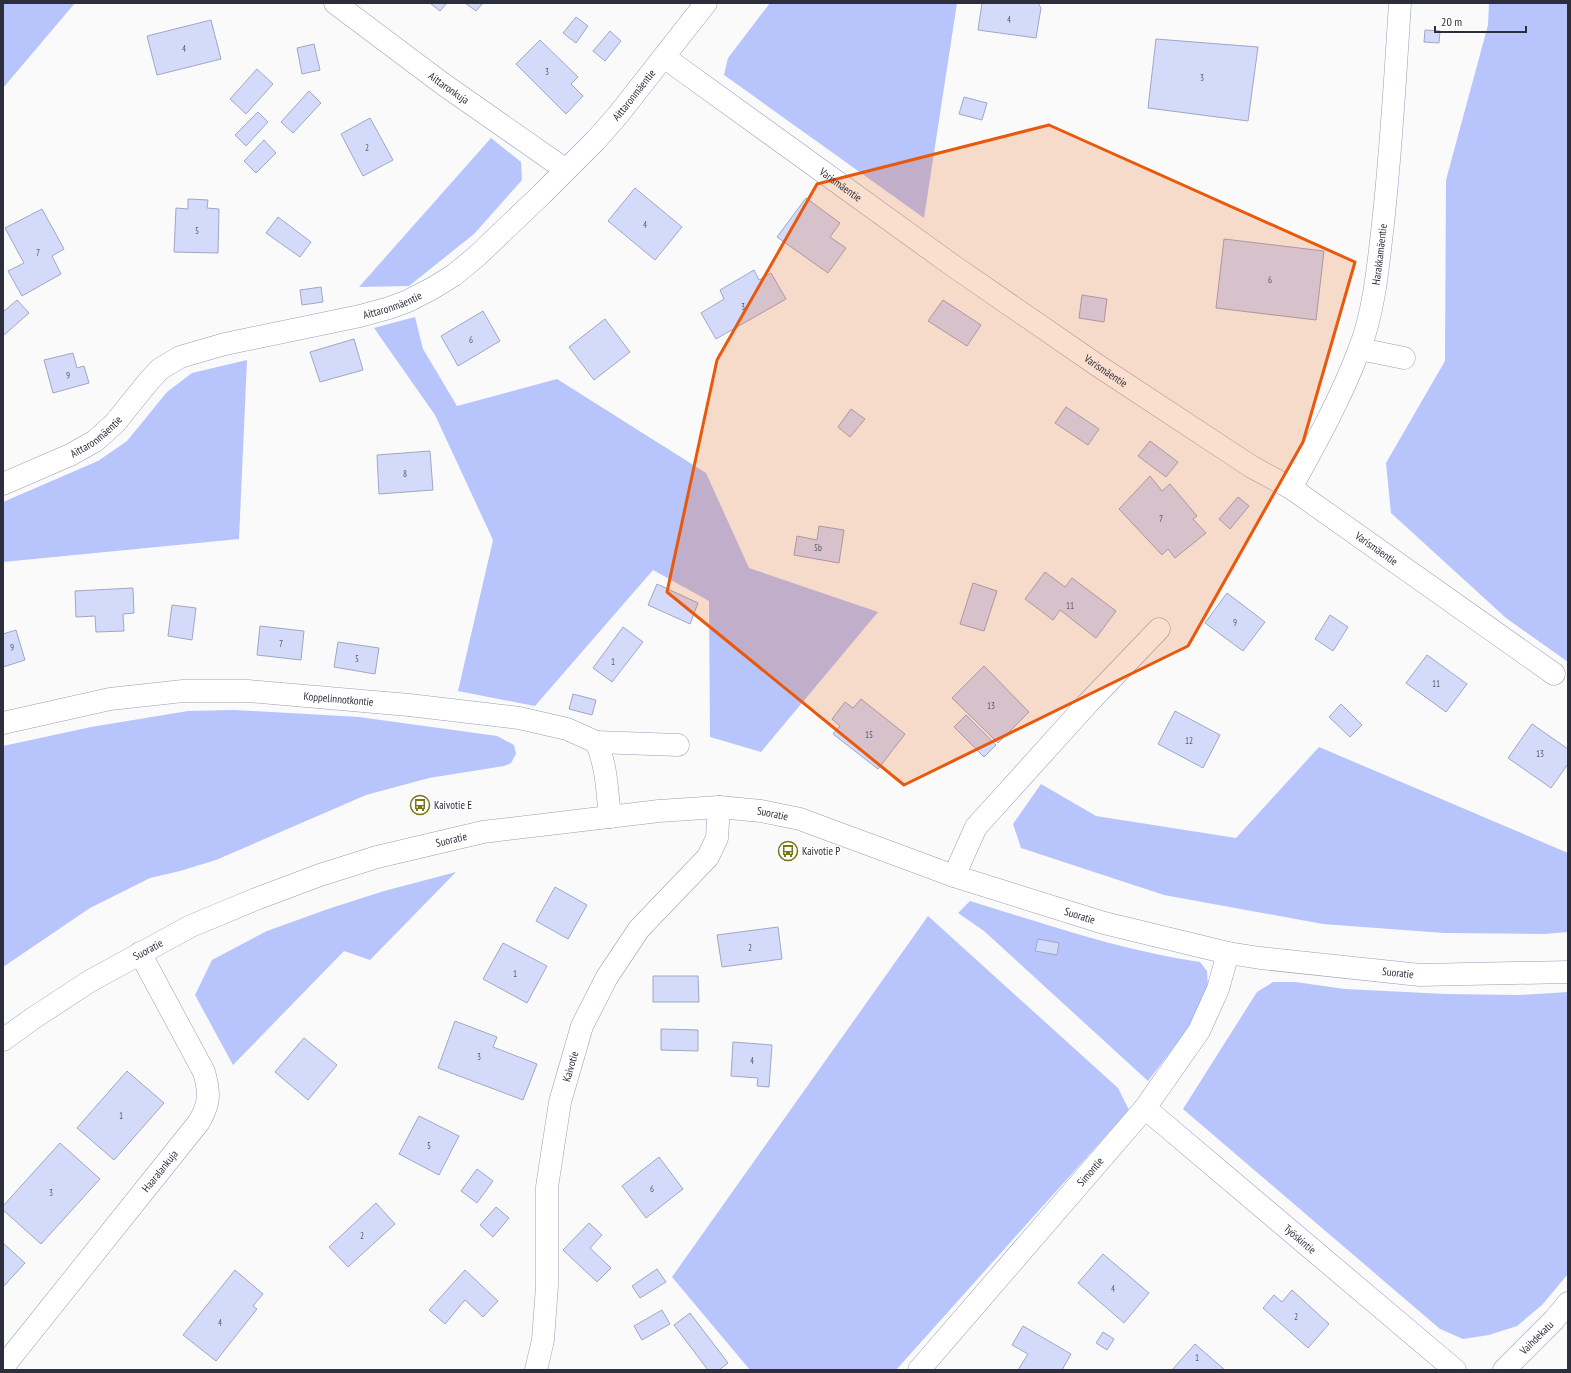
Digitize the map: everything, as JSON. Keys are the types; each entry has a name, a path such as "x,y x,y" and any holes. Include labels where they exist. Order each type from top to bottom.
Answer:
{"street":[{"name":"Aittaronkuja","path":"335,3 443,84 566,170"},
{"name":"Aittaronmäentie","path":"3,484 70,455 95,441 115,423 160,369 180,357 225,344 360,316 389,308 433,288 454,275 477,256 566,170 618,115 706,3"},
{"name":"Harakkamäentie","path":"1292,488 1325,427 1360,349 1372,299 1379,257 1385,204 1400,3"},
{"name":"Varismäentie","path":"664,57 952,265 1097,365 1252,467 1292,488 1554,674"},
{"path":"1360,349 1404,358"},
{"path":"954,876 976,827 1089,702 1158,629"},
{"name":"Koppelinnotkontie","path":"3,723 110,699 183,691 248,691 409,705 519,718 567,729 596,742"},
{"path":"610,817 605,768 596,742 678,744"},
{"name":"Suoratie","path":"3,1040 90,981 191,926 256,899 320,875 377,857 483,832 659,811 718,807 761,810 800,819 954,876 1104,923 1228,953 1260,958 1420,975 1568,972"},
{"name":"Kaivotie","path":"536,1370 543,1340 548,1286 546,1187 560,1102 582,1026 607,977 639,929 708,857 717,838 718,807"},
{"name":"Haaralankuja","path":"3,1367 199,1122 206,1110 208,1086 204,1072 140,953"},
{"name":"Simontie","path":"919,1370 1145,1108 1199,1031 1218,989 1228,953"},
{"name":"Työskintie","path":"1145,1108 1455,1370"},
{"name":"Vaihdekatu","path":"1504,1370 1554,1320 1568,1303"}],"highlighted area":[{"path":"1049,125 1355,262 1303,442 1188,646 904,785 667,592 717,360 817,184"}],"shaded area":[{"path":"3,3 75,3 3,88"},
{"path":"770,3 957,3 924,218 724,75 728,58"},
{"path":"1489,3 1568,3 1568,662 1506,618 1391,513 1386,463 1445,361 1446,180 1488,25"},
{"path":"491,138 521,162 522,180 474,234 409,286 359,287"},
{"path":"415,317 423,349 457,406 557,379 706,473 749,568 878,612 761,752 710,737 709,601 653,570 535,706 458,691 493,540 435,415 374,328"},
{"path":"247,360 239,539 3,562 3,502 98,461 127,441 167,392 192,373"},
{"path":"234,710 359,717 497,736 514,745 516,754 511,763 504,766 429,778 366,795 216,860 150,878 90,908 3,967 3,746 91,727 188,711"},
{"path":"1319,747 1568,853 1568,932 1544,934 1444,933 1323,924 1164,895 1021,848 1013,824 1041,784 1096,816 1236,838"},
{"path":"456,872 370,960 344,951 233,1065 195,995 212,960 267,931 328,909 384,891"},
{"path":"970,901 1055,928 1113,944 1200,962 1207,971 1208,987 1194,1021 1148,1081 984,931 958,913"},
{"path":"928,916 1118,1088 1129,1110 896,1370 750,1370 672,1277"},
{"path":"1273,982 1295,982 1345,989 1446,994 1518,995 1568,992 1568,1274 1542,1305 1517,1326 1489,1335 1463,1339 1440,1329 1183,1109 1257,992"}],"building":[{"path":"430,3 447,3 440,11"},
{"path":"465,3 483,3 476,11"},
{"path":"982,3 1038,3 1041,8 1036,38 978,30"},
{"path":"576,17 588,26 576,43 563,33"},
{"path":"211,20 221,59 157,75 147,36"},
{"path":"1425,30 1440,31 1439,43 1424,42"},
{"path":"610,31 621,41 605,61 593,51"},
{"path":"1156,39 1258,47 1248,121 1148,108"},
{"path":"540,40 578,77 571,84 583,96 566,114 516,64"},
{"path":"314,44 320,70 302,74 297,48"},
{"path":"257,69 273,84 246,114 230,99"},
{"path":"309,91 321,103 293,133 281,122"},
{"path":"964,97 987,103 982,120 959,114"},
{"path":"258,112 268,122 246,146 235,135"},
{"path":"370,118 393,160 363,176 341,134"},
{"path":"264,140 276,153 256,173 244,161"},
{"path":"635,188 682,227 655,260 608,221"},
{"path":"806,198 840,223 830,237 846,248 828,273 777,237"},
{"path":"188,199 208,200 207,208 219,209 218,253 174,252 176,208 188,209"},
{"path":"42,209 64,249 52,256 61,274 22,296 8,271 24,263 5,228"},
{"path":"278,217 311,242 300,257 266,233"},
{"path":"1224,239 1324,251 1316,320 1216,308"},
{"path":"754,270 759,280 771,273 786,299 716,339 701,313 724,299 720,290"},
{"path":"321,287 323,302 302,305 300,290"},
{"path":"1082,295 1107,299 1104,322 1079,318"},
{"path":"17,300 29,313 3,336 3,312"},
{"path":"943,300 981,325 967,346 928,321"},
{"path":"483,311 500,341 458,366 441,336"},
{"path":"605,319 630,352 594,380 569,347"},
{"path":"354,339 363,370 320,382 310,352"},
{"path":"73,353 77,368 84,366 89,383 53,393 44,360"},
{"path":"1066,407 1099,429 1088,445 1055,423"},
{"path":"851,409 865,419 850,437 838,427"},
{"path":"1150,441 1178,462 1166,477 1138,456"},
{"path":"430,451 433,490 379,494 377,455"},
{"path":"1150,476 1162,491 1170,484 1197,516 1193,519 1206,533 1175,558 1168,549 1162,555 1119,509"},
{"path":"1238,497 1249,506 1230,529 1219,519"},
{"path":"819,526 844,530 839,563 794,555 797,536 817,540"},
{"path":"1045,572 1065,587 1072,578 1116,611 1096,638 1060,610 1053,620 1025,599"},
{"path":"973,583 997,591 984,631 960,624"},
{"path":"657,584 698,603 690,624 648,605"},
{"path":"133,588 134,613 123,614 124,631 96,632 95,616 76,617 75,591"},
{"path":"1227,593 1265,622 1243,651 1205,623"},
{"path":"172,605 196,608 192,640 168,636"},
{"path":"1330,615 1348,627 1333,651 1315,639"},
{"path":"260,626 304,631 301,660 257,655"},
{"path":"623,627 643,642 612,682 593,668"},
{"path":"16,630 25,660 3,667 3,634"},
{"path":"338,642 379,648 375,674 334,667"},
{"path":"1427,655 1467,684 1446,712 1406,683"},
{"path":"984,666 1029,712 998,743 952,698"},
{"path":"573,694 596,700 592,715 569,709"},
{"path":"861,699 905,734 878,769 833,734 840,726 832,719 845,702 853,708"},
{"path":"1341,704 1362,725 1350,737 1329,717"},
{"path":"1175,711 1220,735 1203,768 1158,744"},
{"path":"966,715 996,745 984,757 954,727"},
{"path":"1532,724 1568,749 1568,764 1551,788 1508,758"},
{"path":"555,887 587,905 568,939 536,921"},
{"path":"778,927 782,959 722,967 717,935"},
{"path":"1038,939 1059,943 1057,955 1035,951"},
{"path":"503,943 547,966 527,1003 483,979"},
{"path":"653,976 698,976 699,1002 653,1002"},
{"path":"455,1021 497,1037 493,1047 537,1064 523,1100 438,1068"},
{"path":"661,1029 698,1030 698,1051 661,1050"},
{"path":"304,1038 337,1065 308,1100 275,1072"},
{"path":"733,1042 772,1045 769,1087 757,1086 758,1078 731,1076"},
{"path":"127,1071 164,1103 114,1160 77,1128"},
{"path":"419,1116 459,1136 439,1175 399,1154"},
{"path":"60,1143 100,1179 41,1244 3,1210 3,1206"},
{"path":"659,1157 683,1189 646,1218 622,1186"},
{"path":"477,1169 493,1181 477,1203 461,1191"},
{"path":"376,1203 395,1224 348,1267 329,1247"},
{"path":"496,1207 509,1218 493,1237 480,1225"},
{"path":"589,1223 602,1235 590,1248 611,1268 597,1282 563,1250"},
{"path":"3,1243 25,1263 3,1287"},
{"path":"1103,1254 1149,1293 1124,1323 1078,1283"},
{"path":"657,1269 666,1282 640,1298 632,1286"},
{"path":"235,1270 263,1294 253,1306 257,1309 216,1361 183,1335"},
{"path":"465,1270 498,1301 483,1317 465,1300 445,1324 429,1310"},
{"path":"1292,1290 1329,1324 1308,1348 1263,1308 1274,1295 1282,1302"},
{"path":"662,1310 670,1324 642,1340 634,1326"},
{"path":"690,1313 728,1363 719,1370 708,1370 674,1325"},
{"path":"1023,1326 1071,1354 1062,1370 1018,1370 1028,1354 1012,1345"},
{"path":"1103,1332 1114,1339 1107,1350 1096,1343"},
{"path":"1195,1344 1225,1370 1172,1370"}],"place":[{"name":"Kaivotie E","path":"420,805"},
{"name":"Kaivotie P","path":"788,851"}]}
